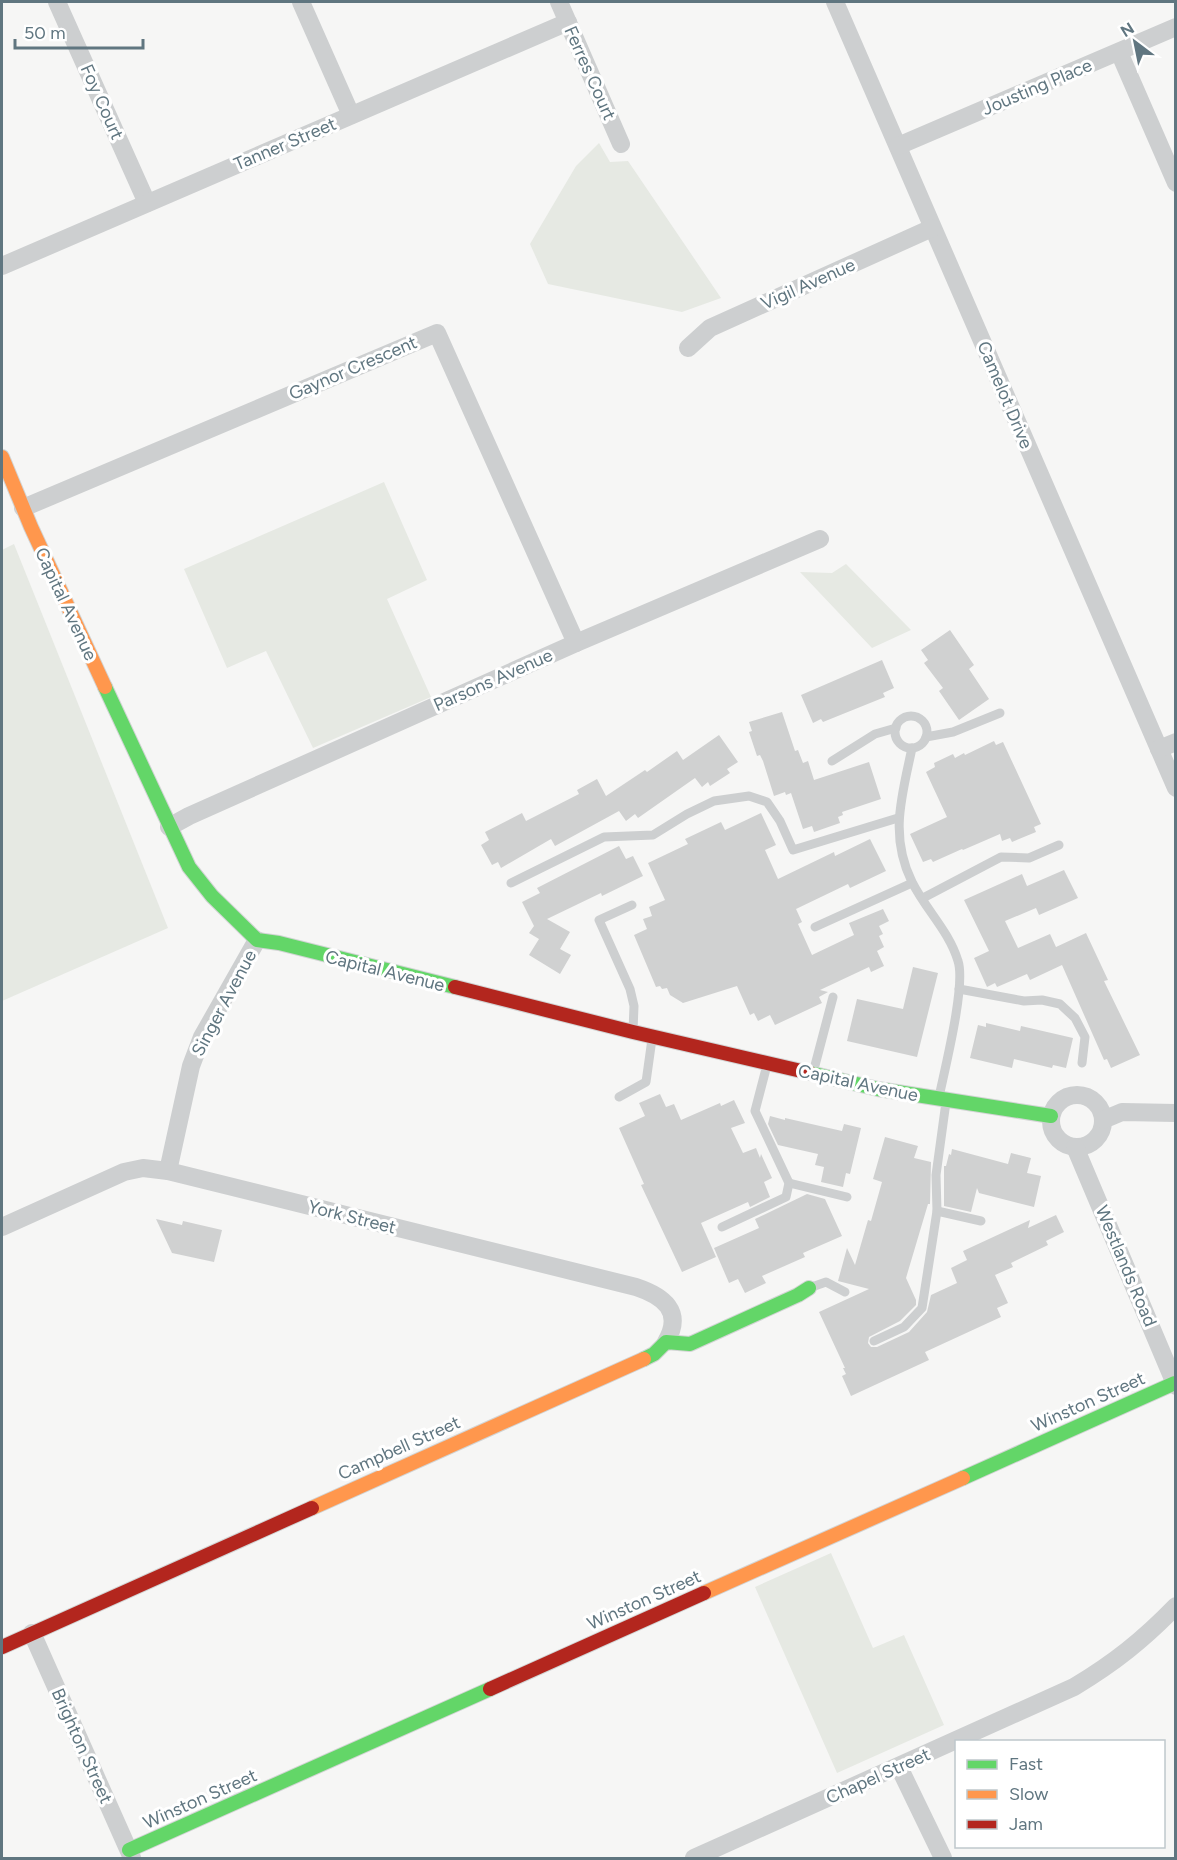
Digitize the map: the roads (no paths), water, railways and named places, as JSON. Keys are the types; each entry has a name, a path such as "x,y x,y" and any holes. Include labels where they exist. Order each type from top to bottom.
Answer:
{"street":[{"name":"Foy Court","path":"57,2 147,203"},
{"path":"301,2 351,115"},
{"name":"Ferres Court","path":"559,2 621,144"},
{"name":"Camelot Drive","path":"836,2 932,228 1167,746 1176,788"},
{"name":"Tanner Street","path":"2,266 568,22"},
{"name":"Jousting Place","path":"898,146 1176,27"},
{"path":"1119,52 1176,183"},
{"name":"Vigil Avenue","path":"688,348 710,328 932,228"},
{"name":"Gaynor Crescent","path":"23,508 437,333 576,643"},
{"name":"Capital Avenue","path":"2,457 23,508 189,867 212,896 256,940 279,943 633,1032 878,1089 1051,1116"},
{"name":"Parsons Avenue","path":"169,827 576,643 820,539"},
{"name":"Singer Avenue","path":"168,1171 191,1066 202,1037 256,940"},
{"path":"1077,1095 1086,1096 1100,1108 1103,1120 1102,1129 1091,1143 1075,1147 1059,1140 1053,1133 1051,1116 1060,1101 1077,1095"},
{"path":"1103,1120 1122,1112 1176,1113"},
{"name":"Westlands Road","path":"1075,1147 1175,1384"},
{"name":"York Street","path":"2,1227 124,1172 143,1168 168,1171 636,1287 656,1294 666,1303 671,1313 672,1324 671,1333 666,1342"},
{"path":"666,1342 690,1344 810,1288"},
{"name":"Campbell Street","path":"2,1647 654,1354 666,1342"},
{"name":"Winston Street","path":"130,1854 1175,1384"},
{"name":"Chapel Street","path":"958,1740 1074,1687 1124,1655 1150,1633 1176,1606"},
{"name":"Brighton Street","path":"32,1633 130,1854"},
{"name":"Chapel Street","path":"705,1856 955,1741"},
{"path":"899,1767 943,1858"}],"lane":[{"path":"926,737 953,732 1000,713"},
{"path":"916,717 926,725 926,737 920,745 912,748 900,744 896,728 902,718 916,717"},
{"path":"832,761 875,734 896,728"},
{"path":"874,1341 904,1327 922,1308 937,1211 936,1175 943,1100 959,989 959,963 944,928 912,883 898,835 898,818 912,748"},
{"path":"511,883 604,837 653,835 687,813 714,801 749,796 767,802 780,821 792,850 898,818"},
{"path":"923,898 1001,857 1029,858 1059,845"},
{"path":"815,927 912,883"},
{"path":"632,905 599,920 630,988 634,1006 633,1032"},
{"path":"959,989 1024,1001 1042,1000 1060,1004 1075,1018 1085,1037 1082,1063"},
{"path":"813,1074 833,997"},
{"path":"619,1097 646,1082 652,1036"},
{"path":"722,1227 786,1197 789,1183 754,1111 768,1063"},
{"path":"789,1183 847,1197"},
{"path":"937,1211 981,1221"},
{"path":"810,1288 826,1282 844,1292"}]}
